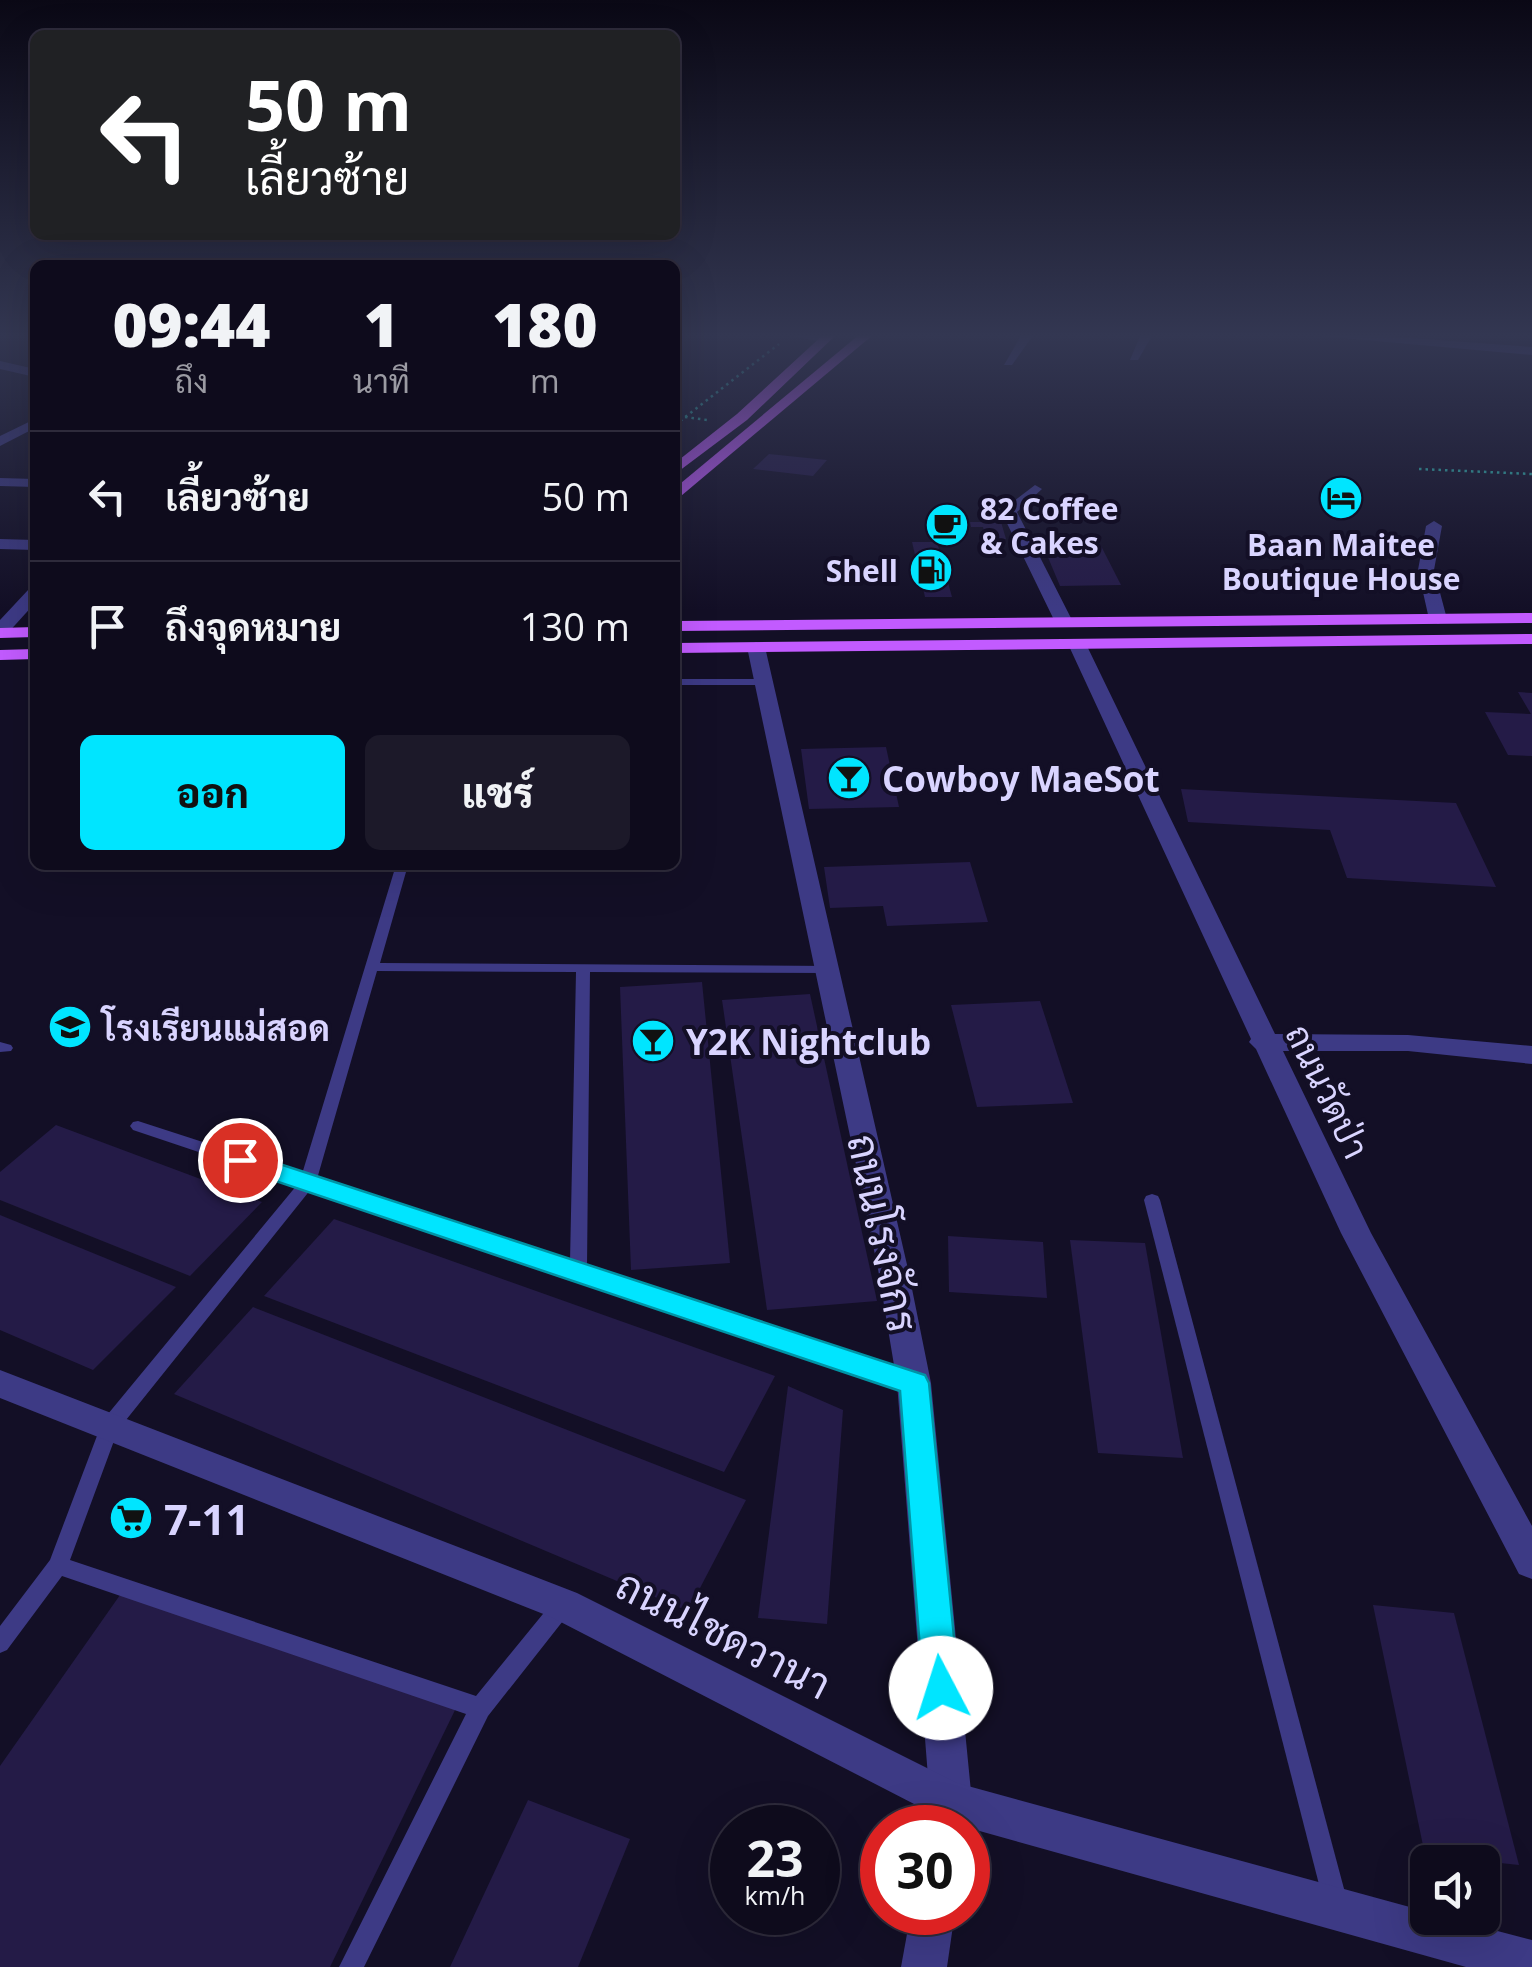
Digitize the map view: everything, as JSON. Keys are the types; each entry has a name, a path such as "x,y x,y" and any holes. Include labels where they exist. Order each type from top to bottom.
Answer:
{"main road":[{"path":"680,466 732,426"},
{"path":"680,492 758,426"},
{"path":"680,648 1438,618 1532,618"},
{"path":"1500,618 1526,639"},
{"path":"680,626 1526,639"},
{"path":"0,632 30,632"},
{"path":"0,654 30,654"}],"street":[{"path":"0,442 30,428"},
{"path":"0,482 30,484"},
{"name":"ถนนวัดป่า","path":"1035,490 1009,511 1356,1233 1532,1562"},
{"path":"1434,526 1426,570 1438,618"},
{"path":"0,544 30,545"},
{"path":"0,632 30,599"},
{"name":"ถนนโรงจักร","path":"756,647 894,1269 914,1383 948,1805"},
{"path":"1262,1042 1408,1044 1532,1055"},
{"name":"ถนนไชดวานา","path":"0,1384 564,1605 931,1805"},
{"name":"ถนนไชดวานา","path":"990,1825 1337,1909 1532,1963"},
{"path":"924,1967 929,1935"}],"lane":[{"path":"680,682 763,682"},
{"path":"0,1643 58,1565 110,1426 308,1182 401,870"},
{"path":"372,967 827,969"},
{"path":"578,1272 582,968"},
{"path":"138,1126 914,1383"},
{"path":"1152,1200 1337,1909"},
{"path":"58,1565 480,1708"},
{"path":"352,1967 480,1708 564,1605"}],"path":[{"path":"1419,468 1532,474"}],"building":[{"path":"769,454 827,460 813,476 753,469"},
{"path":"970,522 1001,522 1006,539 986,539 983,527 971,527"},
{"name":"Shell","path":"912,542 937,542 952,597 925,597"},
{"path":"1099,542 1121,585 1060,586 1042,543"},
{"path":"1518,692 1532,693 1532,756 1508,755 1485,712 1531,714"},
{"name":"Cowboy MaeSot","path":"886,747 899,807 809,809 801,749"},
{"path":"1181,789 1456,803 1496,887 1347,878 1330,830 1188,822"},
{"path":"970,862 988,922 887,926 883,906 830,908 824,867"},
{"path":"702,982 730,1263 631,1270 620,987"},
{"path":"810,994 877,1301 767,1310 722,1000"},
{"path":"1040,1001 1073,1103 977,1107 951,1005"},
{"path":"56,1125 262,1202 190,1276 0,1200 0,1172"},
{"path":"0,1215 176,1287 93,1370 0,1330"},
{"path":"334,1219 775,1376 724,1472 264,1296"},
{"path":"948,1236 1043,1242 1047,1298 949,1292"},
{"path":"1070,1240 1145,1243 1183,1458 1098,1453"},
{"path":"253,1307 746,1500 688,1611 174,1394"},
{"path":"788,1386 843,1410 827,1624 758,1618"},
{"path":"120,1595 457,1706 330,1967 0,1967 0,1766"},
{"path":"1373,1605 1454,1613 1519,1865 1500,1863 1500,1845 1423,1845"},
{"path":"528,1800 630,1839 578,1967 450,1967"}],"place":[{"name":"Baan Maitee Boutique House","path":"1341,498"},
{"name":"82 Coffee & Cakes","path":"947,525"},
{"name":"Shell","path":"931,570"},
{"name":"Cowboy MaeSot","path":"849,778"},
{"name":"โรงเรียนแม่สอด","path":"70,1027"},
{"name":"Y2K Nightclub","path":"653,1041"},
{"name":"7-11","path":"131,1518"}],"route":[{"path":"240,1160 914,1383 941,1688"}]}
